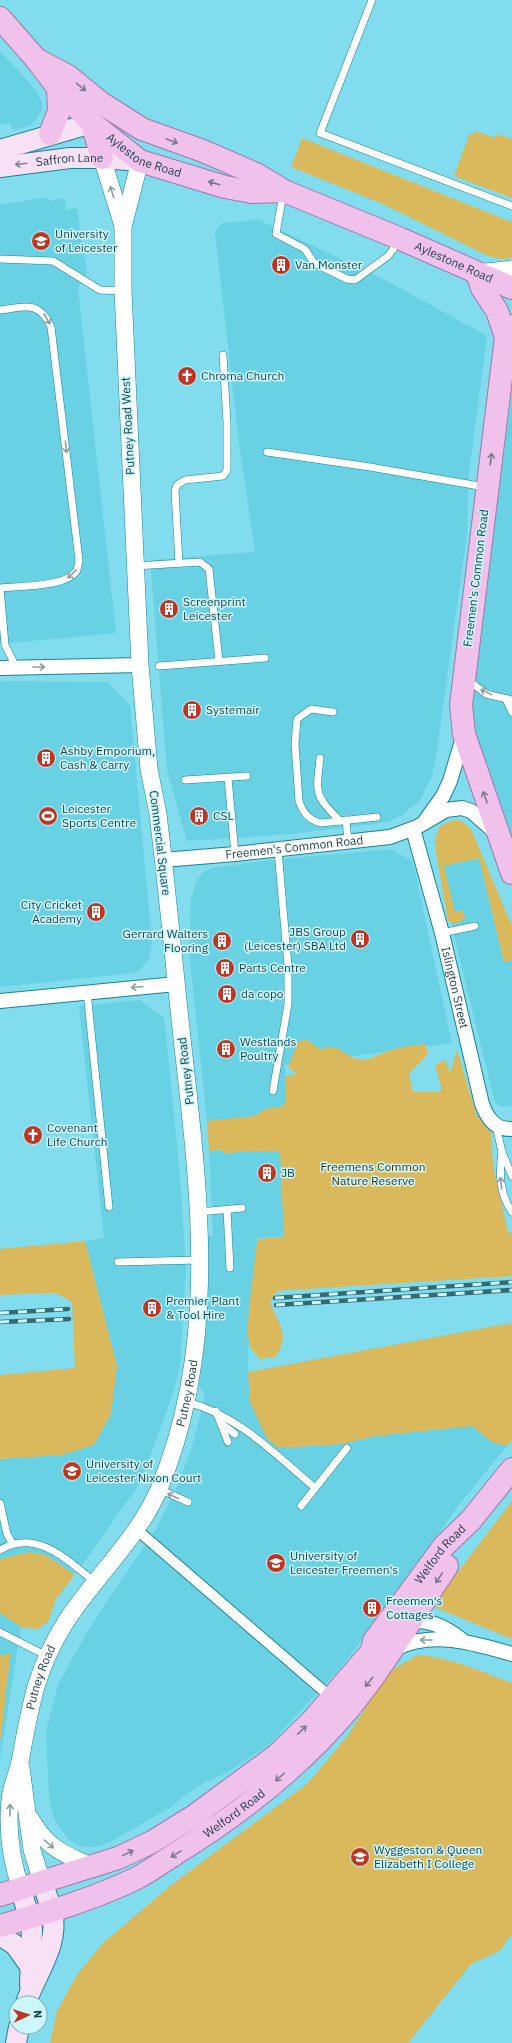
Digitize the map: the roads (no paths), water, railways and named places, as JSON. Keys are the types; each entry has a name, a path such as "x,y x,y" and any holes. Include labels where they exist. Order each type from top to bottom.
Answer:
{"main road":[{"name":"Aylestone Road","path":"0,18 36,59 58,88 92,123 140,161 232,188 252,192 284,191"},
{"name":"Aylestone Road","path":"36,59 68,76 101,103 142,129 203,151 256,174 284,191 401,239 512,288"},
{"path":"50,134 59,111 58,88"},
{"path":"102,158 92,123 142,129"},
{"name":"Saffron Lane","path":"0,150 50,134 92,123"},
{"name":"Saffron Lane","path":"0,167 70,158 102,158 140,161"},
{"path":"477,273 482,288 510,332"},
{"path":"490,301 512,297"},
{"name":"Freemen's Common Road","path":"464,734 462,705 464,676 487,487 510,332"},
{"path":"464,734 512,873"},
{"name":"Welford Road","path":"382,1651 374,1641 444,1546 471,1520 512,1469"},
{"name":"Welford Road","path":"0,1926 52,1911 117,1887 138,1877 208,1834 266,1790 323,1736 339,1705 382,1651 421,1616 461,1544 471,1520"},
{"name":"Welford Road","path":"0,1895 118,1858 152,1842 234,1788 339,1705"},
{"path":"28,1995 52,1943 54,1925 52,1911 42,1882"},
{"path":"20,1889 30,1918 32,1943 28,1995"},
{"path":"0,1935 15,1945 30,1966"}],"street":[{"name":"Putney Road West","path":"102,158 123,227"},
{"name":"Putney Road West","path":"137,624 123,291 123,227 140,161"},
{"path":"477,273 512,269"},
{"name":"Commercial Square","path":"137,624 149,769 158,814 176,984"},
{"path":"0,668 140,666"},
{"name":"Freemen's Common Road","path":"418,826 443,796 450,781 464,734"},
{"name":"Freemen's Common Road","path":"163,860 278,850 390,836 418,826 446,810 462,808 471,811 498,835"},
{"name":"Islington Street","path":"418,826 482,1104 487,1118 496,1126"},
{"path":"0,1001 176,984"},
{"name":"Putney Road","path":"20,1889 13,1866 9,1830 10,1798 20,1763 28,1712 35,1685 47,1656 65,1623 148,1511 159,1489 176,1442 187,1402 197,1330 200,1260 192,1128 176,984"},
{"path":"496,1126 505,1130 512,1129"},
{"path":"136,1529 339,1705"},
{"path":"421,1616 449,1630 462,1640"},
{"path":"382,1651 420,1639 462,1640 512,1654"},
{"name":"Putney Road","path":"20,1763 32,1850 42,1882"},
{"name":"Putney Road","path":"27,1812 43,1838 52,1846 61,1853 92,1867"}],"lane":[{"path":"372,0 320,133 512,206"},
{"path":"284,191 276,234 304,249 314,263 347,279 355,280 388,256 401,239"},
{"path":"0,259 53,260 100,290 123,291"},
{"path":"0,310 25,307 39,308 46,315 51,327 79,560 77,571 68,579 54,583 0,588 5,645 16,668"},
{"path":"179,563 175,491 177,485 185,480 217,478 223,476 227,470 227,423 223,355"},
{"path":"267,452 370,467 487,487"},
{"path":"135,566 200,562 210,569 218,661"},
{"path":"160,666 265,658"},
{"path":"464,676 474,686 486,694 509,700 512,712"},
{"path":"333,712 311,709 297,719 295,744 299,801 302,810 313,821 321,823 377,817"},
{"path":"320,758 318,794 321,800 343,821 348,841"},
{"path":"185,780 247,776"},
{"path":"228,778 236,854"},
{"path":"273,1091 288,1004 288,966 278,850"},
{"path":"442,933 475,926"},
{"path":"87,992 109,1206"},
{"path":"496,1126 502,1152 512,1176"},
{"path":"502,1152 501,1188 505,1200 512,1212"},
{"path":"198,1212 242,1208"},
{"path":"227,1210 230,1268"},
{"path":"118,1262 200,1260"},
{"path":"187,1402 216,1411 241,1426 315,1488"},
{"path":"216,1411 228,1442"},
{"path":"220,1422 235,1434"},
{"path":"301,1506 347,1448"},
{"path":"159,1489 188,1502"},
{"path":"0,1503 8,1534 12,1543"},
{"path":"0,1550 12,1543 43,1545 56,1551 95,1582"},
{"path":"0,1632 47,1656"}],"railway":[{"path":"275,1298 512,1282"},
{"path":"276,1305 512,1290"},
{"path":"0,1313 68,1309"},
{"path":"0,1322 69,1319"}],"place":[{"name":"University of Leicester","path":"41,241"},
{"name":"Van Monster","path":"281,265"},
{"name":"Chroma Church","path":"187,376"},
{"name":"Screenprint Leicester","path":"169,609"},
{"name":"Systemair","path":"192,710"},
{"name":"Ashby Emporium, Cash & Carry","path":"46,758"},
{"name":"Leicester Sports Centre","path":"48,816"},
{"name":"CSL","path":"199,816"},
{"name":"City Cricket Academy","path":"96,912"},
{"name":"JBS Group (Leicester) SBA Ltd","path":"360,939"},
{"name":"Gerrard Walters Flooring","path":"222,941"},
{"name":"Parts Centre","path":"225,968"},
{"name":"da copo","path":"227,994"},
{"name":"Westlands Poultry","path":"226,1049"},
{"name":"Covenant Life Church","path":"33,1135"},
{"name":"JB","path":"267,1173"},
{"name":"Premier Plant & Tool Hire","path":"152,1308"},
{"name":"University of Leicester Nixon Court","path":"72,1471"},
{"name":"University of Leicester Freemen's","path":"276,1563"},
{"name":"Freemen's Cottages","path":"372,1608"},
{"name":"Wyggeston & Queen Elizabeth I College","path":"360,1857"}],"park label":[{"name":"Freemens Common Nature Reserve","path":"373,1174"}]}
